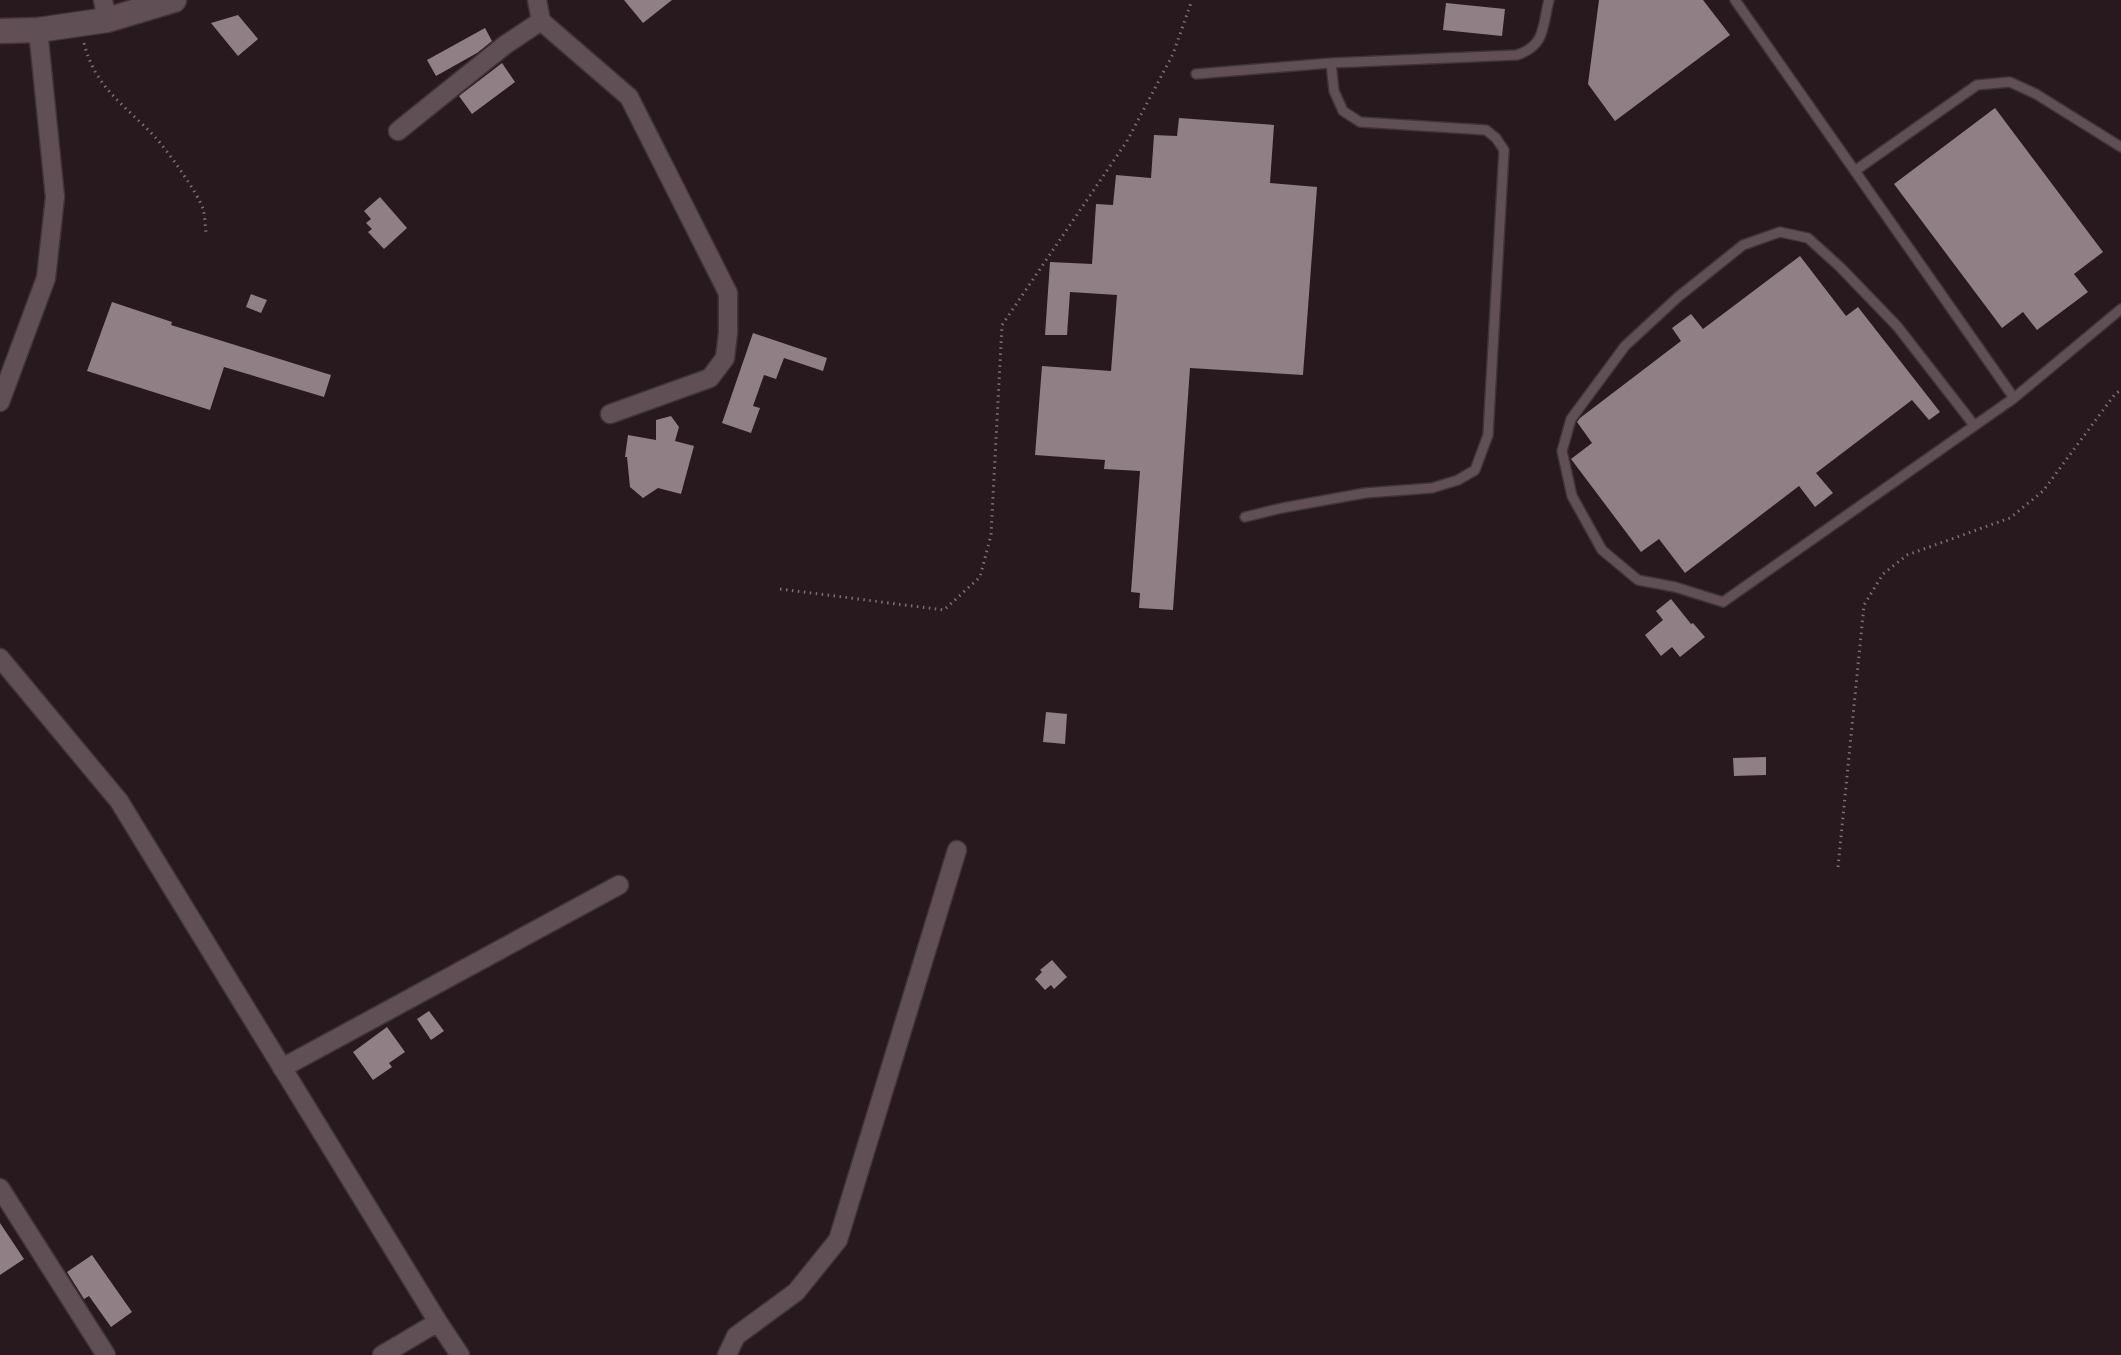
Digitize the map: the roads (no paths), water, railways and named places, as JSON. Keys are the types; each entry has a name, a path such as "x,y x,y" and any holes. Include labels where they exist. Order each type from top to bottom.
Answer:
{"street":[{"path":"0,31 38,30 81,24 105,10 174,0"},
{"path":"537,0 541,21 629,97 728,293 728,333 725,358 710,378 610,414"},
{"path":"398,131 505,45 541,21"},
{"path":"0,402 8,366 46,278 55,197 38,30"},
{"path":"0,658 119,801 460,1355"},
{"path":"727,1355 736,1336 796,1292 838,1240 957,850"},
{"path":"282,1068 620,885"},
{"path":"0,1188 106,1355"},
{"path":"382,1355 438,1322"}],"lane":[{"path":"1196,74 1331,63 1517,55 1529,51 1539,42 1549,0"},
{"path":"1735,0 2014,398"},
{"path":"1245,517 1282,508 1365,494 1432,488 1458,480 1475,470 1488,435 1504,150 1496,138 1486,130 1360,122 1343,111 1334,91 1331,63"},
{"path":"1856,170 1977,85 2010,82 2036,94 2121,147"},
{"path":"1974,425 1897,326 1840,267 1808,238 1780,232 1743,246 1678,297 1625,346 1571,419 1562,451 1572,496 1602,550 1638,579 1675,587 1723,602 2014,398 2121,309"}]}
